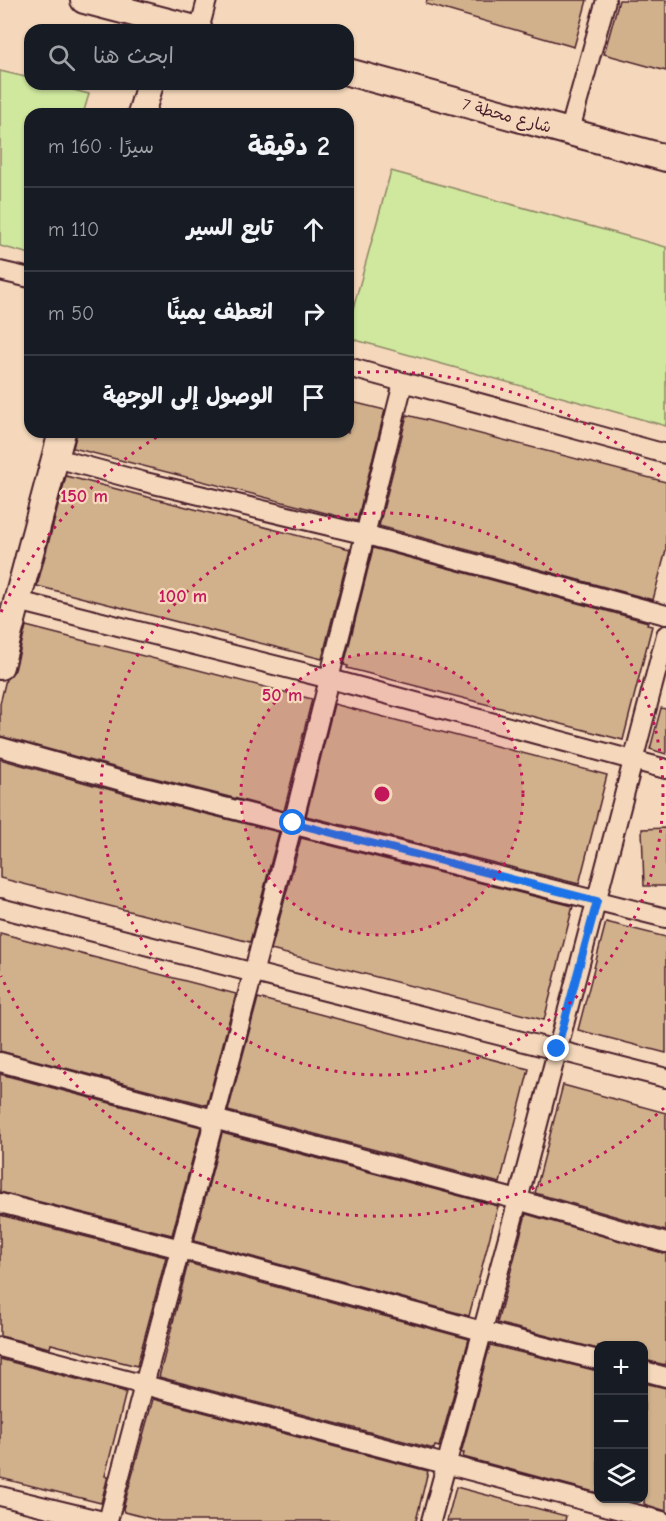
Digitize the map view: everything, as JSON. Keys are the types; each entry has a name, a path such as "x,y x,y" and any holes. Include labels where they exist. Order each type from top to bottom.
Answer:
{"street":[{"path":"84,0 161,24"},
{"path":"201,24 207,0"},
{"path":"569,133 606,0"},
{"name":"شارع محطة 7","path":"354,74 666,158"},
{"path":"143,108 148,90"},
{"path":"0,271 24,277"},
{"path":"354,369 666,454"},
{"path":"108,1521 293,823 367,535 403,383"},
{"path":"0,666 61,438"},
{"path":"56,458 141,481 367,535 666,615"},
{"path":"18,602 330,679 666,769"},
{"path":"431,1521 666,635"},
{"path":"0,747 136,785 666,918"},
{"path":"0,908 666,1078"},
{"path":"0,1062 518,1200 666,1243"},
{"path":"0,1203 594,1359"},
{"path":"0,1347 662,1521"},
{"path":"648,1372 666,1377"},
{"path":"0,1496 103,1521"}],"green space":[{"path":"0,71 24,77 24,90 74,90 89,94 85,108 24,108 24,252 0,246"},
{"path":"391,171 666,247 666,426 354,340 354,305"}],"building":[{"path":"427,0 587,0 574,47 426,4"},
{"path":"619,0 666,0 666,71 604,54"},
{"path":"354,402 385,410 357,521 73,448 76,438 354,438"},
{"path":"407,415 666,482 666,550 653,600 379,526"},
{"path":"66,476 350,549 322,659 37,586"},
{"path":"373,548 648,622 647,625 652,626 623,740 347,668 348,666 344,665"},
{"path":"26,626 312,699 284,811 0,736 0,704 6,679 15,670"},
{"path":"334,704 607,775 579,884 306,816"},
{"path":"661,708 666,709 666,754 650,749"},
{"path":"0,759 133,796 279,832 250,942 0,878"},
{"path":"666,828 666,886 644,886 642,829"},
{"path":"301,838 573,906 544,1020 271,950"},
{"path":"606,922 666,937 666,1053 578,1030"},
{"path":"0,933 236,994 207,1105 0,1051"},
{"path":"258,998 529,1069 500,1183 228,1111"},
{"path":"0,1074 201,1127 172,1235 0,1192"},
{"path":"563,1085 666,1113 666,1231 535,1193"},
{"path":"222,1133 498,1206 469,1316 194,1241"},
{"path":"526,1214 666,1254 666,1365 648,1361 648,1341 594,1341 594,1348 497,1323"},
{"path":"0,1215 166,1257 137,1366 51,1344 50,1348 0,1336"},
{"path":"188,1263 469,1339 439,1447 435,1446 434,1449 159,1377"},
{"path":"490,1345 594,1370 594,1492 463,1457 464,1453 461,1453"},
{"path":"0,1359 126,1392 105,1476 108,1476 101,1503 0,1478"},
{"path":"648,1384 666,1388 666,1511 644,1504 648,1503"},
{"path":"153,1399 428,1471 416,1521 160,1521 124,1512"},
{"path":"456,1487 566,1516 565,1521 447,1521"}],"route":[{"path":"293,823 597,901 557,1049"}]}
